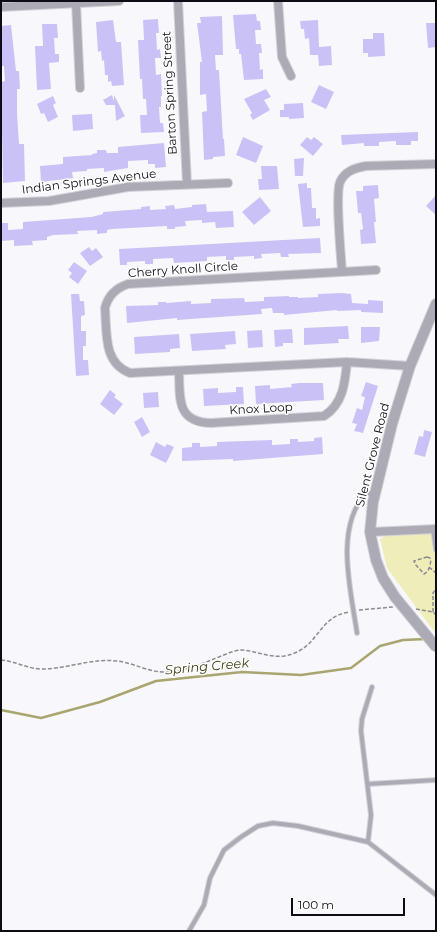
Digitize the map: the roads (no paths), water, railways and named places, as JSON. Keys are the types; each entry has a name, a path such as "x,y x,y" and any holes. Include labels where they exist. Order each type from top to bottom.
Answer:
{"street":[{"path":"1,7 120,1"},
{"name":"Barton Spring Street","path":"178,1 187,184"},
{"path":"278,1 282,57 291,76"},
{"path":"76,3 80,88"},
{"path":"342,272 338,195 340,181 345,174 354,168 366,166 436,164"},
{"name":"Indian Springs Avenue","path":"1,203 49,201 128,187 228,183"},
{"name":"Cherry Knoll Circle","path":"376,270 128,284 114,291 105,308 108,351 112,360 118,367 130,373 347,362 410,366"},
{"name":"Silent Grove Road","path":"436,304 410,366 392,424 375,494 370,532 376,560 383,578 396,602 436,647"},
{"name":"Knox Loop","path":"179,371 180,398 185,413 198,422 219,423 324,416 332,411 342,393 347,362"},
{"path":"370,532 434,529"}],"lane":[{"path":"357,633 346,550 348,531 361,499 366,493 375,494"},
{"path":"434,529 436,550"},
{"path":"368,842 372,815 361,732 362,718 372,687"},
{"path":"368,784 436,780"},
{"path":"189,931 204,905 210,878 224,850 241,836 258,826 273,824 298,826 368,842 436,895"}],"waterway":[{"name":"Spring Creek","path":"1,710 41,718 100,702 156,681 242,672 301,675 351,668 380,646 403,640 426,639"}]}
